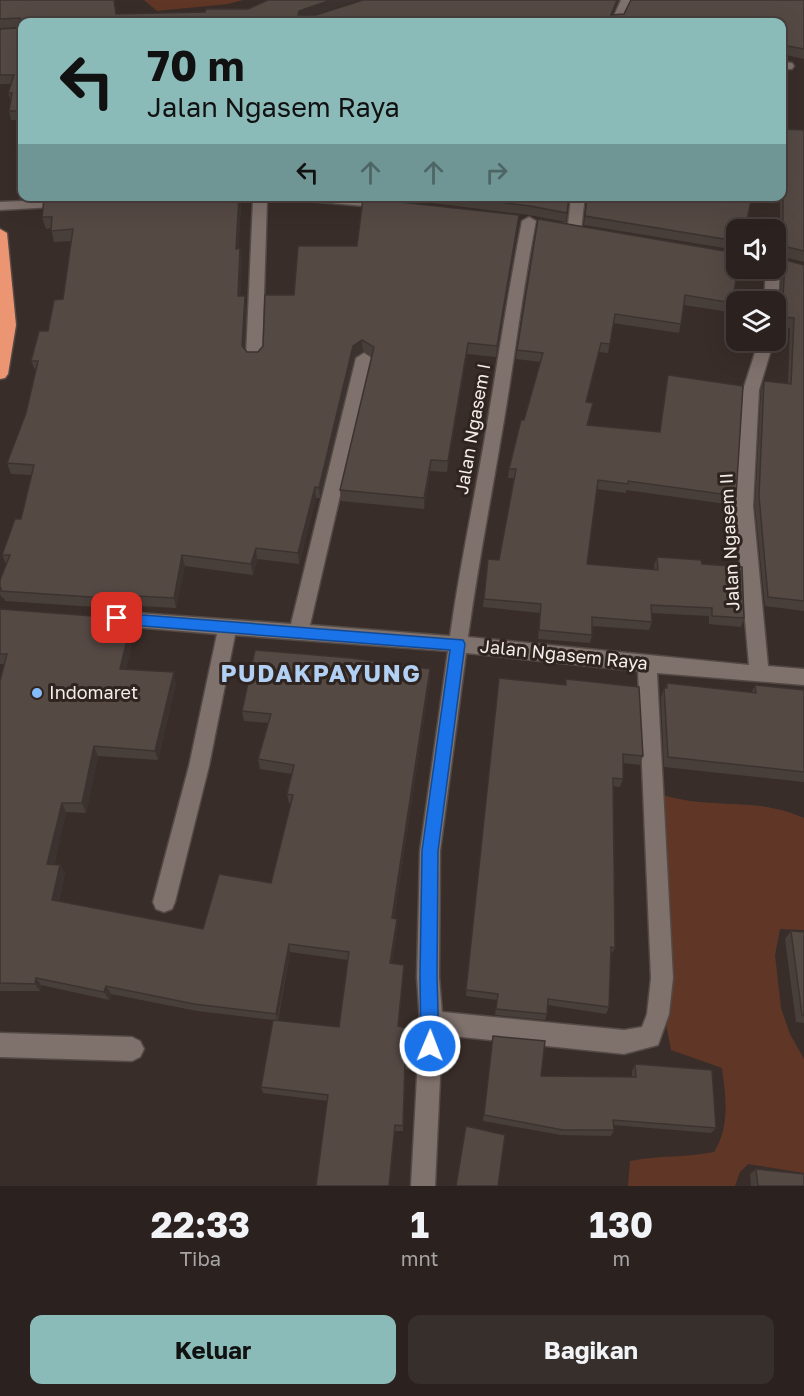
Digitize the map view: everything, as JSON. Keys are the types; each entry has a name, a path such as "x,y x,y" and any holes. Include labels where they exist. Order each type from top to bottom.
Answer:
{"highway":[{"path":"0,232 9,325 0,374"}],"street":[{"path":"618,18 627,0"},
{"path":"254,357 260,201"},
{"path":"350,201 401,206"},
{"name":"Jalan Ngasem I","path":"423,1186 431,1022 428,977 430,851 468,570 496,420 523,221 580,230 578,201"},
{"path":"0,206 80,203"},
{"name":"Jalan Ngasem II","path":"759,672 744,506 751,390 763,351"},
{"path":"299,631 364,357"},
{"name":"Jalan Ngasem Raya","path":"93,616 458,644 647,664 804,677"},
{"path":"164,902 199,766 228,626"},
{"path":"431,1022 624,1042 650,1037 658,1014 662,978 647,664"},
{"path":"0,1045 132,1048"}],"shaded area":[{"path":"144,0 243,0 228,4 157,11"},
{"path":"662,795 694,802 752,805 776,809 804,818 804,930 780,929 775,955 781,1008 790,1034 804,1059 804,1173 748,1164 740,1172 735,1186 628,1186 630,1161 714,1152 723,1132 726,1112 722,1068 671,1050 665,1019"}],"building":[{"path":"0,0 114,0 116,14 248,9 268,0 331,0 299,11 298,15 316,15 363,0 617,0 611,15 624,14 631,0 804,0 804,49 786,46 786,18 0,19"},
{"path":"18,28 18,111 9,111 12,93 8,93 14,75 0,75 0,29"},
{"path":"786,129 804,130 804,251 786,247 786,219 783,219 783,201 786,201"},
{"path":"44,201 239,201 236,249 240,248 238,296 245,296 242,346 247,352 258,352 263,346 265,295 294,295 298,246 357,246 363,201 391,201 519,215 497,346 468,343 448,461 431,460 424,498 340,490 374,347 362,340 353,346 319,488 315,487 298,553 256,548 251,564 182,555 174,598 137,596 136,600 1,591 0,588 0,580 10,555 2,555 15,519 21,519 34,465 7,463 26,413 38,361 31,361 39,331 48,331 54,300 63,299 73,229 51,231 52,217 42,217"},
{"path":"492,201 568,201 567,213"},
{"path":"586,201 751,201 747,219 726,219 726,239 585,216"},
{"path":"538,219 726,251 726,279 736,279 734,291 726,291 726,302 685,295 681,324 615,314 610,344 601,343 586,402 593,403 587,425 660,432 668,375 743,386 736,496 628,481 628,484 598,480 587,564 658,570 657,557 701,560 702,564 742,567 744,618 712,616 712,608 651,605 652,622 592,617 592,635 539,630 541,604 484,599 488,559 499,560 516,469 509,469 521,420 524,420 543,353 517,350"},
{"path":"786,260 804,265 804,601 768,597 759,496 764,381 791,384 794,318 786,317 786,291 783,291"},
{"path":"0,609 132,619 120,669 174,672 155,751 94,746 82,803 62,803 47,864 60,865 52,900 203,929 219,874 271,883 293,795 287,794 294,765 258,759 271,714 242,711 255,650 351,658 430,669 392,918 397,919 390,963 404,965 398,1026 417,1031 415,1065 405,1062 403,1126 395,1125 389,1186 316,1186 328,1095 261,1087 273,1020 339,1027 349,952 289,944 276,1014 194,1004 106,986 104,992 36,978 35,984 0,983 0,681 7,654 0,654"},
{"path":"499,678 566,685 566,679 639,687 643,756 623,754 623,779 613,778 615,948 611,947 609,1007 548,999 547,1014 496,1009 498,994 466,990"},
{"path":"667,683 756,693 755,685 804,690 804,772 668,757 664,688 667,688"},
{"path":"791,931 804,932 804,1016 802,1015"},
{"path":"493,1036 545,1041 541,1076 636,1077 635,1064 712,1070 716,1128 613,1120 614,1130 563,1130 484,1115"},
{"path":"466,1126 505,1135 498,1186 456,1186"},
{"path":"756,1169 804,1174 804,1186 758,1186"}],"place":[{"name":"Indomaret","path":"37,693"}],"district":[{"name":"PUDAKPAYUNG","path":"321,674"}],"route":[{"path":"117,618 458,644 430,851 428,977 430,1046"}]}
